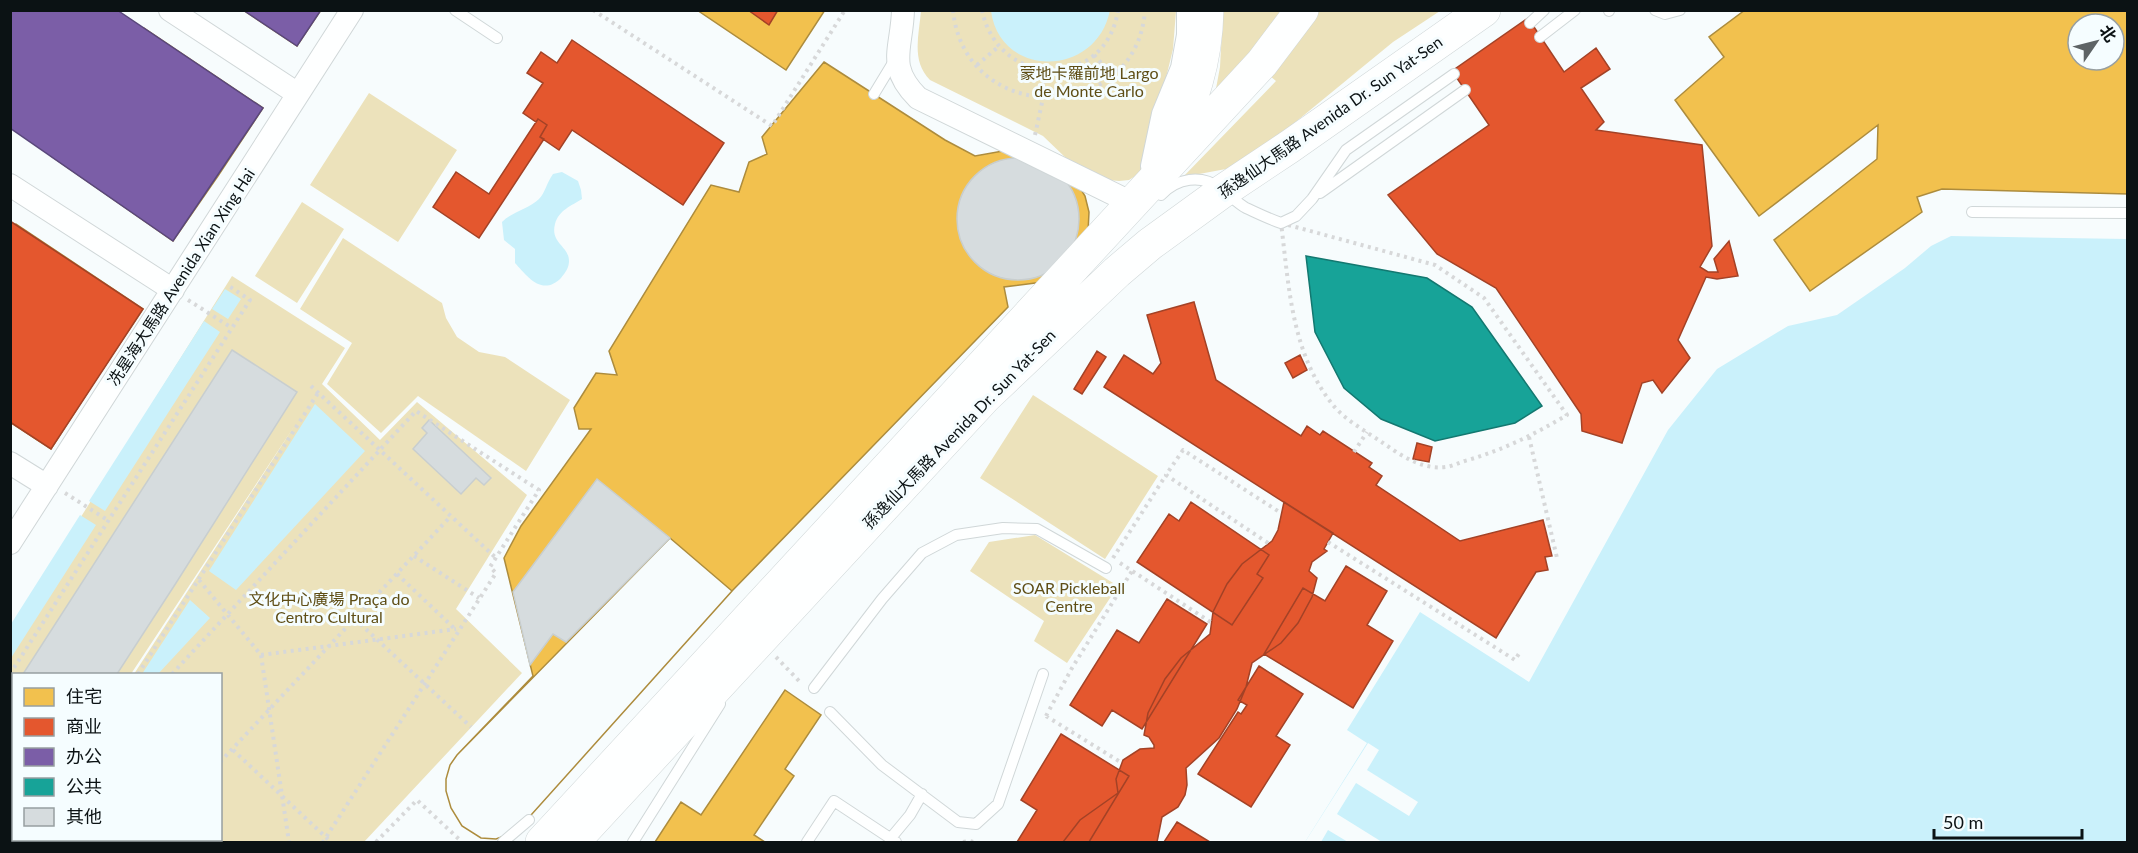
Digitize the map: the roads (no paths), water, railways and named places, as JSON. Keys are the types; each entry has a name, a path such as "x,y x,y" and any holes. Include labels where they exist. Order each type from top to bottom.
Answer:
{"main road":[{"path":"1138,203 1195,91 1205,46 1206,10"},
{"name":"孫逸仙大馬路 Avenida Dr. Sun Yat-Sen","path":"535,831 1138,203 1262,63 1302,10"},
{"path":"1223,190 1397,50 1453,10"},
{"name":"孫逸仙大馬路 Avenida Dr. Sun Yat-Sen","path":"573,843 985,396 1116,272 1223,190 1289,147 1484,10"}],"street":[{"path":"170,10 298,94"},
{"name":"冼星海大馬路 Avenida Xian Xing Hai","path":"10,543 352,10"},
{"path":"903,10 897,49 899,71 906,86 918,98 1138,203 1163,114 1182,68 1188,35 1188,10"},
{"path":"10,185 173,290"},
{"path":"10,463 48,485"}],"lane":[{"path":"455,10 497,38"},
{"path":"1530,23 1544,10"},
{"path":"1540,37 1575,10"},
{"path":"1655,10 1665,14 1680,10"},
{"path":"874,94 893,64 897,49"},
{"path":"1138,203 1172,185 1189,180 1211,183 1246,208 1281,223 1296,216 1312,199 1346,150 1454,74"},
{"path":"1312,199 1465,90"},
{"path":"1972,212 2127,213"},
{"path":"814,688 882,599 922,553 956,535 1004,528 1036,529 1106,568"},
{"path":"633,843 760,641"},
{"path":"830,712 882,765 958,822 976,824 998,804 1042,674"},
{"path":"807,843 834,801 893,841 922,794"},
{"path":"503,843 535,831"}],"water":[{"path":"1110,10 1102,32 1087,48 1069,58 1049,61 1029,58 1012,49 998,33 991,11"},
{"path":"562,172 578,181 582,199 562,212 557,219 555,236 568,256 568,268 561,278 547,286 535,282 515,263 515,249 504,240 502,222 541,197 553,174"},
{"path":"1951,236 2127,239 2127,842 1305,842 1367,743 1347,730 1420,612 1529,682 1668,430 1717,369 1788,326 1837,315 1905,268 1931,246"},
{"path":"225,289 241,299 228,319 212,309"},
{"path":"204,321 220,332 105,511 89,501"},
{"path":"315,404 365,451 236,590 209,571"},
{"path":"80,515 96,525 11,658 11,624"},
{"path":"190,600 210,618 159,673 143,673"}],"park label":[{"name":"蒙地卡羅前地 Largo de Monte Carlo","path":"1089,82"},
{"name":"SOAR Pickleball Centre","path":"1069,597"},
{"name":"文化中心廣場 Praça do Centro Cultural","path":"329,608"}]}
